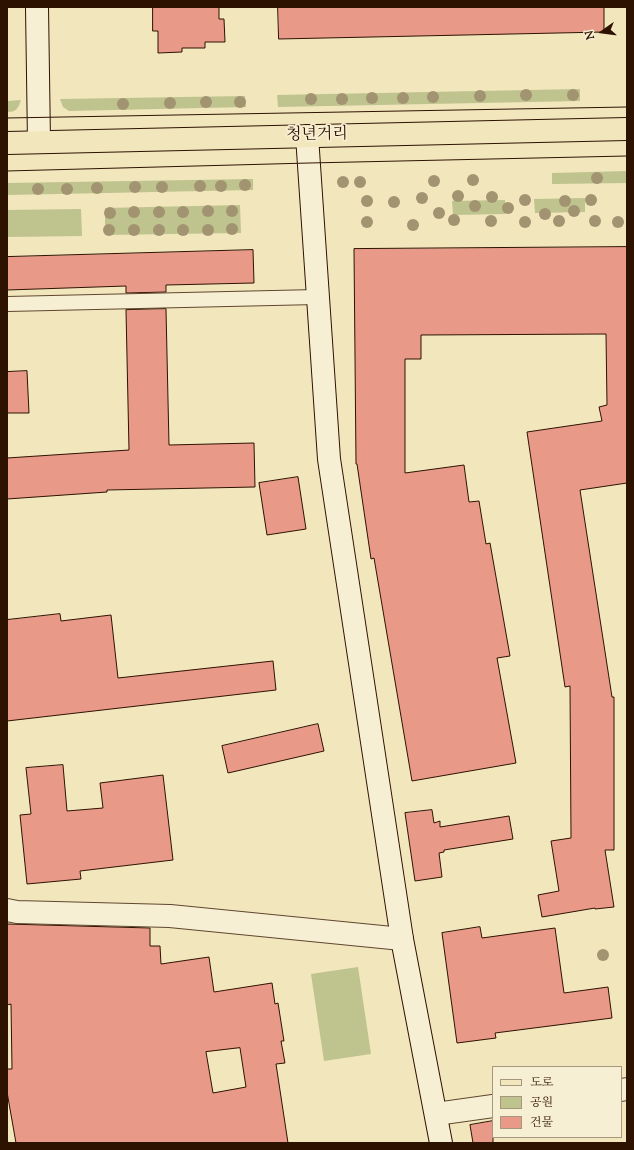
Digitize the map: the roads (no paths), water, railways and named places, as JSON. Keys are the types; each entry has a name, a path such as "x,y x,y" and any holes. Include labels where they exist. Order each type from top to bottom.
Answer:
{"main road":[{"name":"청년거리","path":"7,143 627,129"}],"street":[{"path":"37,7 39,142"},
{"path":"307,136 329,459 402,939 441,1143"},
{"path":"7,910 17,912 170,916 402,939"},
{"path":"436,1114 492,1106"}],"lane":[{"path":"7,304 317,297"}],"tram line":[{"path":"7,118 627,107"},
{"path":"7,171 627,156"}]}
